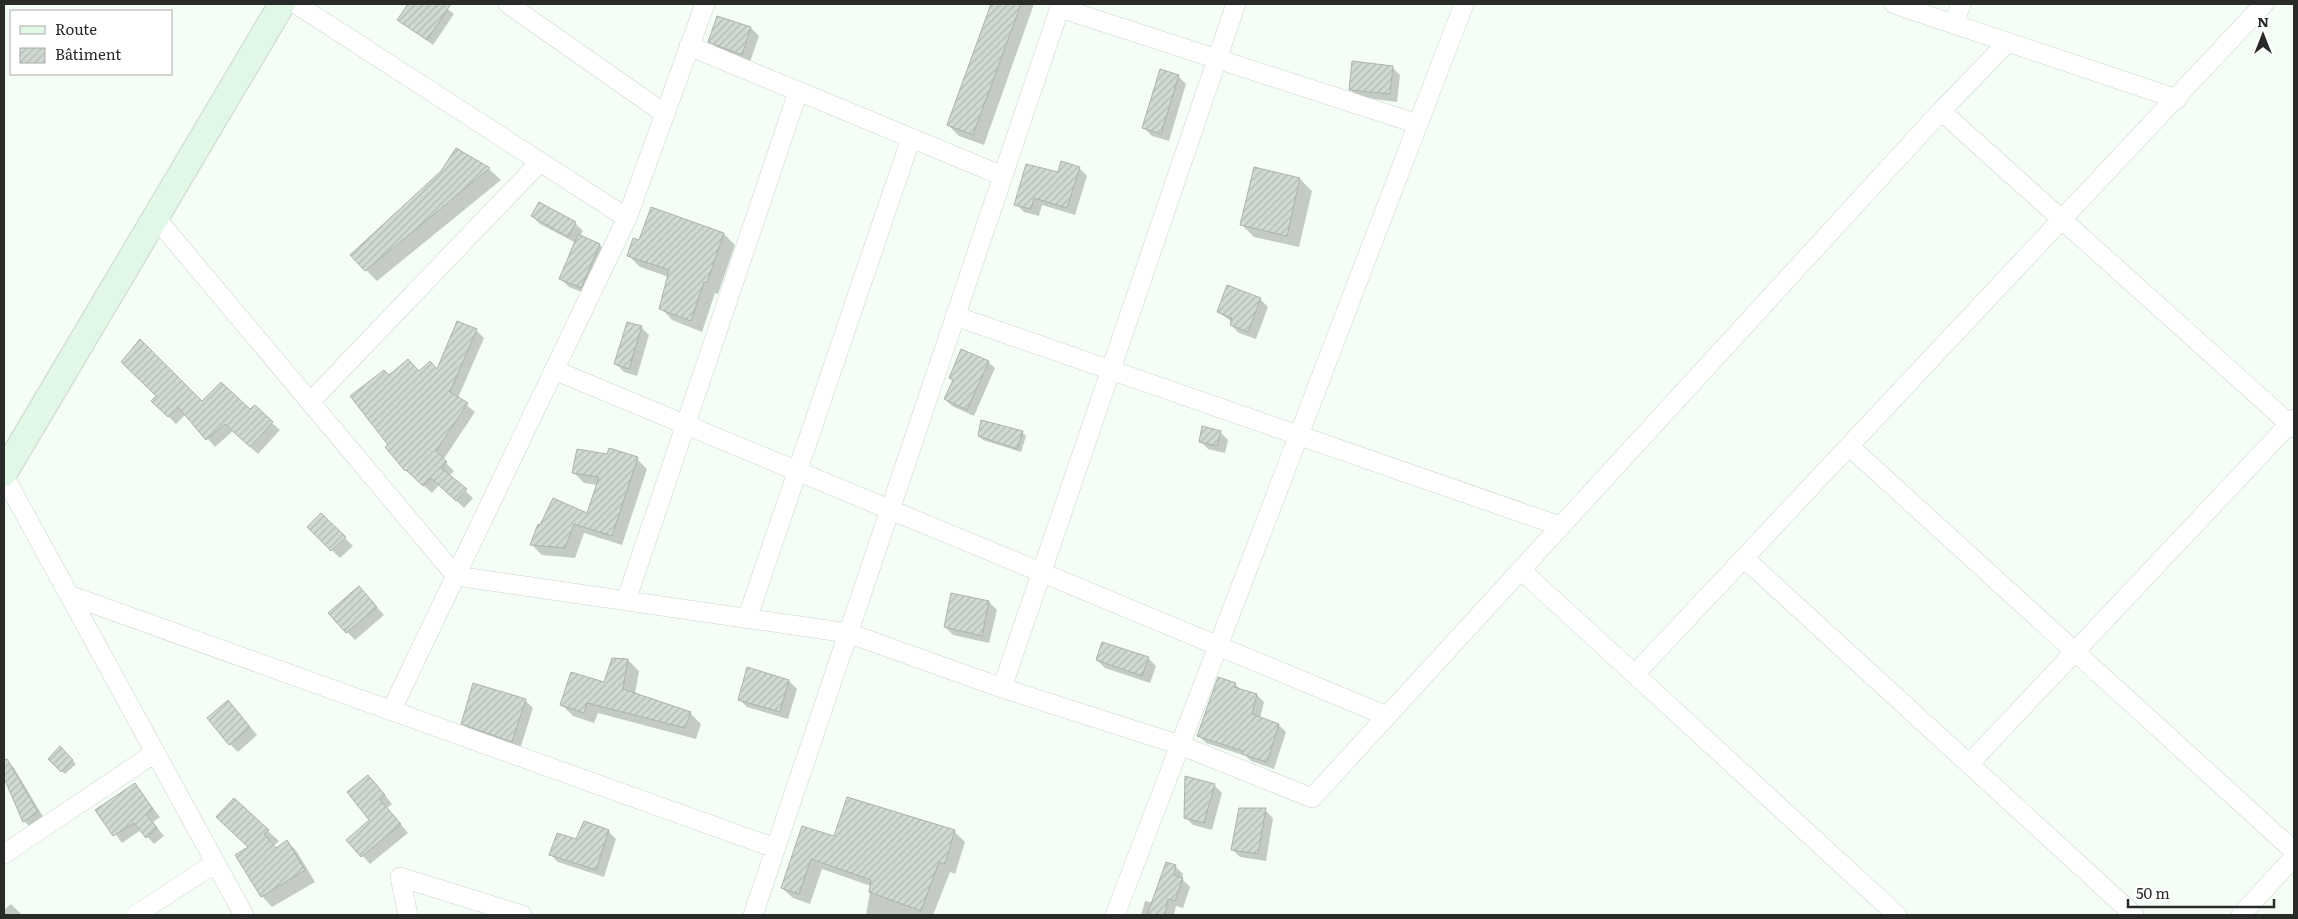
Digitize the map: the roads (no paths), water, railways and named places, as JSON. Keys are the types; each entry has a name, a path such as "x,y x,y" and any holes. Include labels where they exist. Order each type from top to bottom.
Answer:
{"street":[{"path":"244,915 4,475 282,4"},
{"path":"296,4 627,218"},
{"path":"508,4 665,114"},
{"path":"391,711 627,218 704,4"},
{"path":"1002,688 1236,4"},
{"path":"1115,915 1464,4"},
{"path":"1894,4 2177,99"},
{"path":"1954,24 1962,4"},
{"path":"1635,674 2177,99 2264,4"},
{"path":"753,915 1061,6 1418,124"},
{"path":"155,217 456,576 848,633 1002,688 1180,745 1312,798 1941,111 2008,42"},
{"path":"689,46 1003,176"},
{"path":"626,601 798,92"},
{"path":"1941,111 2293,424 1969,764"},
{"path":"748,619 796,471 910,138"},
{"path":"310,402 540,162"},
{"path":"955,316 1560,526"},
{"path":"554,370 1387,716"},
{"path":"1849,446 2294,851"},
{"path":"1744,558 2134,915"},
{"path":"1521,570 1897,915"},
{"path":"69,595 775,848"},
{"path":"4,854 155,753"},
{"path":"2241,915 2294,857"},
{"path":"136,915 215,863"},
{"path":"408,915 400,876 522,915"}]}
